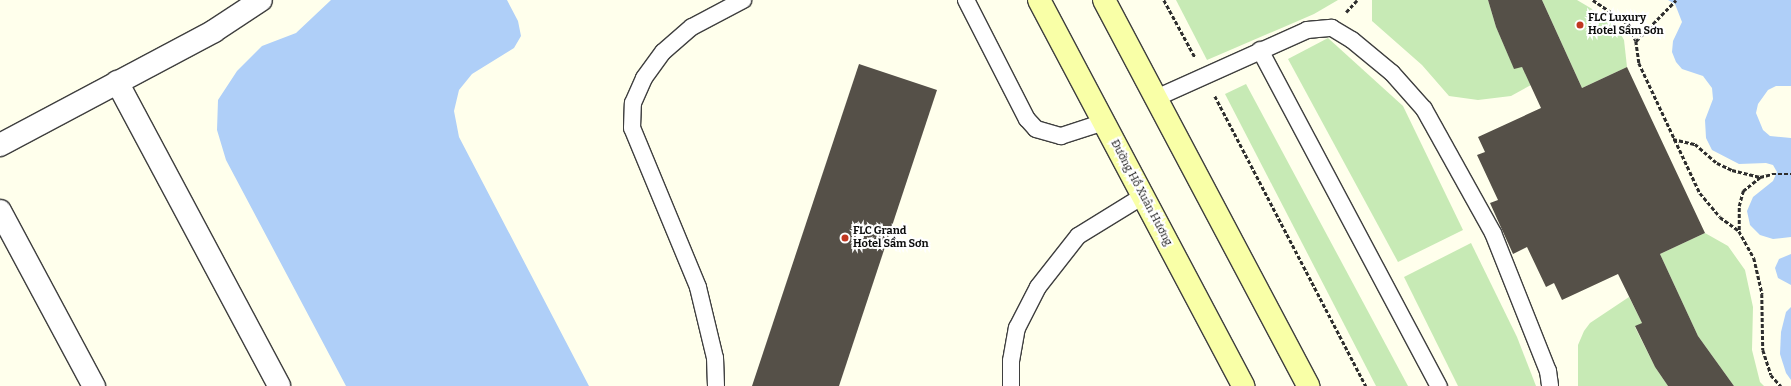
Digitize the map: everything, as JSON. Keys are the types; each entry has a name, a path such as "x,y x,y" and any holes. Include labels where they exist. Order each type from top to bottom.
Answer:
{"main road":[{"name":"Đường Hồ Xuân Hương","path":"1039,0 1243,386"},
{"path":"1104,0 1308,386"}],"street":[{"path":"0,145 214,31 261,0"},
{"path":"117,82 279,386"},
{"path":"0,211 94,386"}],"lane":[{"path":"716,386 715,358 698,287 632,128 633,103 644,78 662,52 692,27 744,0"},
{"path":"966,0 1027,119 1036,129 1047,134 1061,136 1104,122"},
{"path":"1156,98 1307,30 1332,28 1352,40 1392,73 1424,109 1493,233 1548,371 1550,386"},
{"path":"1260,50 1439,386"},
{"path":"1011,386 1012,361 1017,328 1038,287 1078,236 1143,196"}],"path":[{"path":"1164,0 1366,386"},
{"path":"1593,0 1626,22 1636,41 1639,63 1673,139 1700,193 1720,217 1739,231 1754,258 1762,294 1763,350 1771,375 1781,386"},
{"path":"1636,41 1676,0"},
{"path":"1673,139 1695,144 1718,163 1732,170 1760,177"},
{"path":"1739,231 1739,206 1743,191 1760,177 1772,174 1791,174"}],"green space":[{"path":"1176,0 1338,0 1314,14 1207,60"},
{"path":"1372,0 1488,0 1496,27 1514,68 1522,67 1531,85 1511,96 1478,100 1449,96 1422,65 1372,21"},
{"path":"1542,0 1577,0 1614,22 1624,40 1627,67 1582,88"},
{"path":"1328,38 1403,106 1463,230 1398,262 1288,59"},
{"path":"1246,84 1408,386 1376,386 1225,94"},
{"path":"1705,233 1728,246 1745,270 1753,307 1752,350 1760,382 1764,386 1734,386 1698,336 1660,254"},
{"path":"1471,243 1517,337 1536,386 1458,386 1404,277"},
{"path":"1629,297 1642,323 1635,327 1655,367 1668,386 1578,386 1578,345 1584,331 1590,323"}],"water":[{"path":"331,0 507,0 518,21 521,36 514,48 472,74 459,90 454,111 459,137 589,386 346,386 226,160 217,130 218,100 237,71 262,46 296,33"},
{"path":"1668,0 1791,0 1791,86 1776,86 1768,90 1758,104 1756,113 1763,130 1770,136 1791,138 1791,237 1773,239 1760,235 1750,225 1747,211 1753,197 1773,181 1777,172 1773,165 1766,163 1739,164 1712,150 1706,138 1705,120 1713,99 1712,88 1703,76 1682,69 1676,62 1672,52 1673,41 1682,22 1675,4"},
{"path":"1791,254 1791,285 1778,278 1775,268 1779,259"},
{"path":"1791,307 1791,380 1786,373 1780,354 1781,332 1786,312"}],"building":[{"path":"1488,0 1542,0 1582,88 1627,67 1705,233 1660,254 1698,336 1734,386 1668,386 1655,367 1635,326 1642,323 1618,274 1562,300 1554,283 1546,287 1527,247 1513,254 1490,203 1498,200 1477,155 1485,152 1478,137 1541,108 1522,67 1514,69 1496,27"},
{"name":"FLC Grand Hotel Sầm Sơn","path":"859,64 937,90 839,386 752,386"}],"place":[{"name":"FLC Luxury Hotel Sầm Sơn","path":"1580,25"},
{"name":"FLC Grand Hotel Sầm Sơn","path":"845,238"}]}
